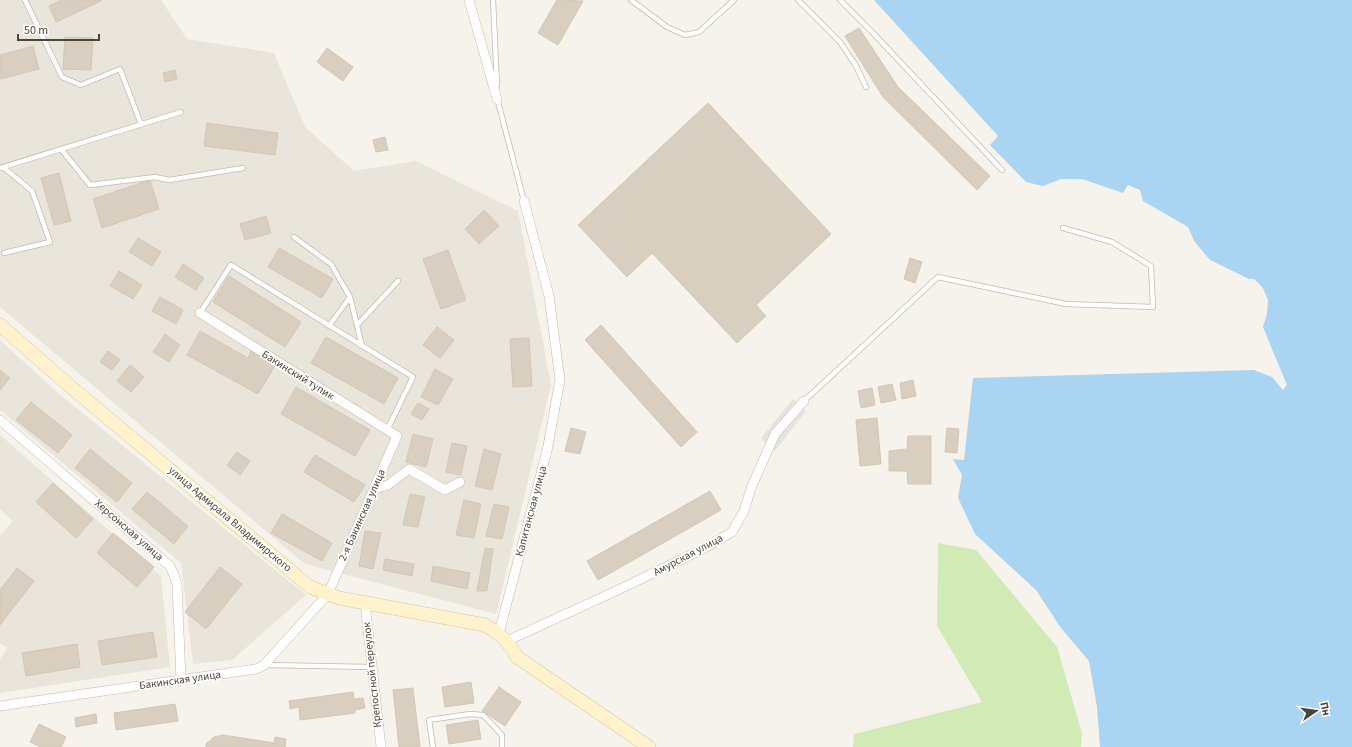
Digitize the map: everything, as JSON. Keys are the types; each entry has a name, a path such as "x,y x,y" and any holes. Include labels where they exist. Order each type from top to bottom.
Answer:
{"main road":[{"name":"улица Адмирала Владимирского","path":"0,326 310,587 339,598 485,624 503,637"},
{"path":"503,637 517,657 649,747"}],"street":[{"path":"469,0 497,99"},
{"name":"Капитанская улица","path":"503,637 547,450 560,380 549,296 524,201"},
{"name":"Бакинский тупик","path":"200,313 397,436"},
{"name":"Амурская улица","path":"503,637 618,590 707,547 732,532 744,511 751,488 775,434 804,401"},
{"name":"Херсонская улица","path":"0,420 170,566 177,584 181,680"},
{"name":"2-я Бакинская улица","path":"328,594 397,436"},
{"path":"374,489 388,485 408,469 445,490 460,482"},
{"name":"Бакинская улица","path":"0,706 256,669 264,665 328,594"},
{"name":"Крепостной переулок","path":"364,603 380,747"}],"lane":[{"path":"25,0 62,77 81,85 120,69 141,124"},
{"path":"493,0 497,99 524,201"},
{"path":"632,0 667,27 685,35 699,32 734,0"},
{"path":"798,0 840,42 855,64 866,86"},
{"path":"840,0 1002,170"},
{"path":"1,168 181,112"},
{"path":"61,149 90,185 155,177 169,180 243,168"},
{"path":"1,168 32,191 50,242 4,253"},
{"path":"804,401 938,278 1066,304 1153,307 1152,266 1112,242 1063,228"},
{"path":"294,237 331,264 350,297 362,346"},
{"path":"200,313 231,265 412,377 387,430"},
{"path":"357,326 398,281"},
{"path":"329,326 350,297"},
{"path":"264,665 371,667"},
{"path":"433,747 429,720 470,714 483,715 502,734 502,747"}],"shaded area":[{"path":"0,0 161,0 187,39 274,53 305,127 354,171 416,161 518,211 551,385 496,614 305,564 0,307"},
{"path":"0,340 58,393 306,595 232,660 193,664 181,563 0,410"},
{"path":"793,399 806,411 775,451 761,438"},
{"path":"0,435 161,576 170,667 0,693 0,660 7,648 0,643 0,536 13,521 0,509"}],"green space":[{"path":"938,543 976,550 1057,647 1082,733 1081,747 853,747 854,734 982,702 937,626"}],"water":[{"path":"874,0 1352,0 1352,747 1100,747 1097,707 1089,661 1061,628 1036,590 975,534 958,498 962,475 953,459 964,460 973,378 1254,370 1272,377 1283,390 1287,385 1263,327 1267,314 1268,300 1263,288 1254,279 1249,279 1210,260 1194,241 1188,227 1143,201 1140,190 1128,185 1123,193 1082,179 1061,179 1043,186 1026,182 990,145 998,136"}],"building":[{"path":"61,0 101,1 56,22 49,6"},
{"path":"557,0 583,1 558,45 538,33"},
{"path":"859,28 898,87 990,176 977,190 883,97 845,36"},
{"path":"65,37 93,38 91,70 63,69"},
{"path":"33,46 39,69 0,79 0,55"},
{"path":"327,48 353,67 343,81 317,62"},
{"path":"175,70 177,79 165,82 163,73"},
{"path":"708,103 831,234 756,305 766,316 737,343 652,253 627,277 578,225"},
{"path":"207,123 278,133 275,155 204,146"},
{"path":"385,137 388,150 376,152 373,140"},
{"path":"59,173 71,221 54,225 41,178"},
{"path":"150,180 159,209 102,228 93,199"},
{"path":"484,210 499,226 479,244 465,229"},
{"path":"266,216 271,233 245,240 240,224"},
{"path":"138,238 161,252 152,266 129,252"},
{"path":"279,248 333,279 322,298 268,267"},
{"path":"448,250 466,300 441,309 423,259"},
{"path":"910,258 922,262 915,283 904,279"},
{"path":"183,264 204,278 196,290 175,277"},
{"path":"119,271 142,285 133,299 110,286"},
{"path":"229,276 301,322 285,347 213,302"},
{"path":"160,297 183,310 176,324 152,311"},
{"path":"601,325 697,432 681,447 585,340"},
{"path":"437,327 454,340 440,358 423,345"},
{"path":"200,331 248,358 251,351 276,364 258,394 187,355"},
{"path":"165,334 180,345 169,362 153,352"},
{"path":"326,337 398,378 384,404 311,363"},
{"path":"529,338 532,386 513,387 510,339"},
{"path":"108,351 120,360 112,370 100,362"},
{"path":"130,365 144,377 131,392 117,381"},
{"path":"435,369 453,379 438,405 421,397"},
{"path":"0,370 10,378 0,390"},
{"path":"913,380 916,396 902,399 900,383"},
{"path":"892,384 896,400 881,403 878,387"},
{"path":"296,387 370,430 355,456 281,414"},
{"path":"872,388 875,405 861,408 858,391"},
{"path":"31,402 72,435 58,453 16,420"},
{"path":"418,403 429,409 422,420 411,414"},
{"path":"877,418 881,464 860,466 856,420"},
{"path":"571,428 586,432 580,454 565,451"},
{"path":"947,428 959,429 957,453 945,452"},
{"path":"413,434 433,439 426,467 406,462"},
{"path":"908,436 931,436 931,484 908,484 907,471 889,471 889,451 907,449"},
{"path":"452,443 467,446 461,475 446,472"},
{"path":"90,449 132,483 117,502 75,468"},
{"path":"484,449 501,454 492,490 475,486"},
{"path":"237,452 250,461 240,475 227,465"},
{"path":"315,455 365,485 354,502 304,472"},
{"path":"53,483 93,519 76,538 36,502"},
{"path":"710,491 721,510 598,580 587,561"},
{"path":"147,492 188,526 174,544 132,509"},
{"path":"410,494 425,497 418,527 403,525"},
{"path":"464,500 481,504 474,538 456,535"},
{"path":"494,504 509,507 502,539 486,536"},
{"path":"282,514 332,543 322,561 271,533"},
{"path":"365,531 381,533 373,569 359,566"},
{"path":"113,533 154,567 137,587 97,553"},
{"path":"485,548 493,549 487,591 477,591"},
{"path":"385,559 414,564 412,576 383,570"},
{"path":"433,566 470,573 467,589 431,581"},
{"path":"220,567 242,584 206,629 185,612"},
{"path":"17,568 34,581 0,625 0,590"},
{"path":"153,632 157,657 102,665 98,641"},
{"path":"77,644 80,667 26,676 22,653"},
{"path":"471,682 474,703 445,707 442,687"},
{"path":"499,687 521,702 505,726 482,711"},
{"path":"413,688 420,747 399,747 393,690"},
{"path":"353,692 354,699 363,698 365,708 355,710 355,713 300,720 299,707 290,709 289,701"},
{"path":"175,704 178,721 116,730 114,713"},
{"path":"96,714 97,723 76,727 75,718"},
{"path":"478,720 481,739 449,744 446,725"},
{"path":"39,724 66,737 61,747 41,747 30,742"},
{"path":"223,735 274,743 275,737 286,739 285,747 206,747 206,744 214,737"}]}
